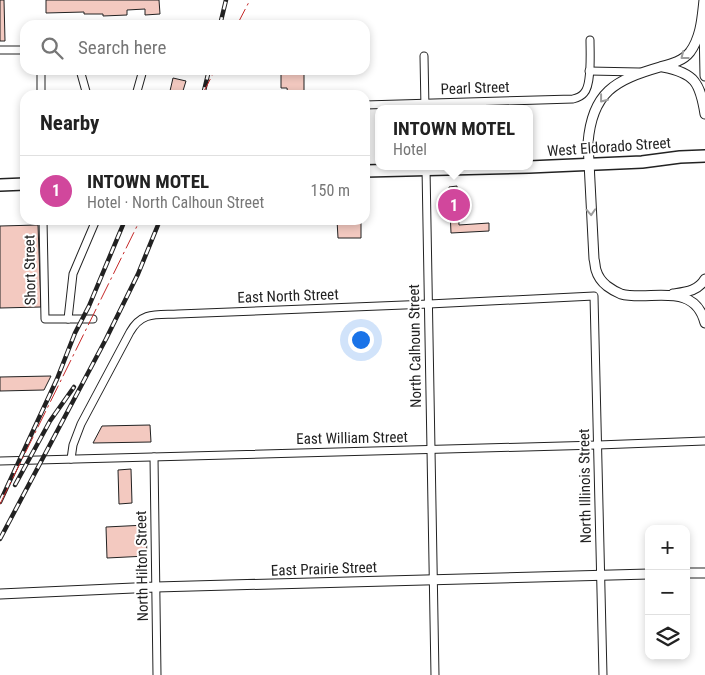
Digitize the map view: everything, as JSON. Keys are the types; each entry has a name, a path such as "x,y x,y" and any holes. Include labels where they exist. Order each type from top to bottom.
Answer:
{"main road":[{"name":"West Eldorado Street","path":"533,166 642,162 705,156"},
{"name":"West Eldorado Street","path":"370,171 385,170"},
{"path":"0,185 20,184"}],"street":[{"path":"704,0 700,31 690,52 679,61 642,72 619,83 610,90 597,106 592,114 589,129 588,164 594,259 598,276 608,287 615,292 630,295 668,294 698,287 705,278"},
{"path":"704,0 705,76"},
{"path":"590,40 589,71 642,72"},
{"path":"0,50 20,50"},
{"path":"424,56 425,105"},
{"path":"661,67 674,69 692,78 700,91 705,114"},
{"name":"Pearl Street","path":"446,105 573,99 584,94 589,83 589,71"},
{"path":"41,75 41,90"},
{"path":"81,75 86,90"},
{"path":"137,90 142,75"},
{"name":"Pearl Street","path":"370,104 395,105"},
{"name":"North Calhoun Street","path":"426,170 435,675"},
{"name":"Short Street","path":"43,225 45,319 68,319"},
{"path":"93,319 68,319 73,274 94,225"},
{"path":"668,294 688,300 696,305 701,311 705,323"},
{"name":"East North Street","path":"71,459 73,445 81,424 130,332 140,319 155,315 594,296"},
{"name":"North Illinois Street","path":"594,296 603,675"},
{"name":"East William Street","path":"0,460 431,450 705,441"},
{"name":"North Hilton Street","path":"154,457 157,675"},
{"path":"690,573 705,573"},
{"name":"East Prairie Street","path":"0,594 156,587 645,574"}],"building":[{"path":"0,0 4,0 5,41 0,41"},
{"path":"46,0 159,0 160,14 145,15 145,9 127,10 127,15 103,16 103,14 84,14 84,12 46,13"},
{"path":"281,75 304,75 304,90 281,88"},
{"path":"173,78 186,81 183,90 170,90"},
{"path":"457,186 459,225 489,223 489,231 451,233 449,187"},
{"path":"38,225 41,307 0,308 0,226"},
{"path":"337,225 361,225 361,238 338,238"},
{"path":"51,376 44,390 0,391 0,377"},
{"path":"150,425 151,442 93,443 102,426"},
{"path":"131,469 132,503 119,504 118,470"},
{"path":"146,525 147,556 107,558 106,527"}],"railway":[{"path":"221,20 226,0"},
{"path":"204,90 208,75"},
{"path":"0,502 57,379 75,333 89,306 123,225"},
{"path":"0,539 106,339 138,274 158,225"},
{"path":"15,485 50,421 74,387"}],"power":[{"path":"240,20 250,0"},
{"path":"205,90 212,75"},
{"path":"0,504 138,225"}],"place":[{"name":"INTOWN MOTEL","path":"454,205"}]}
